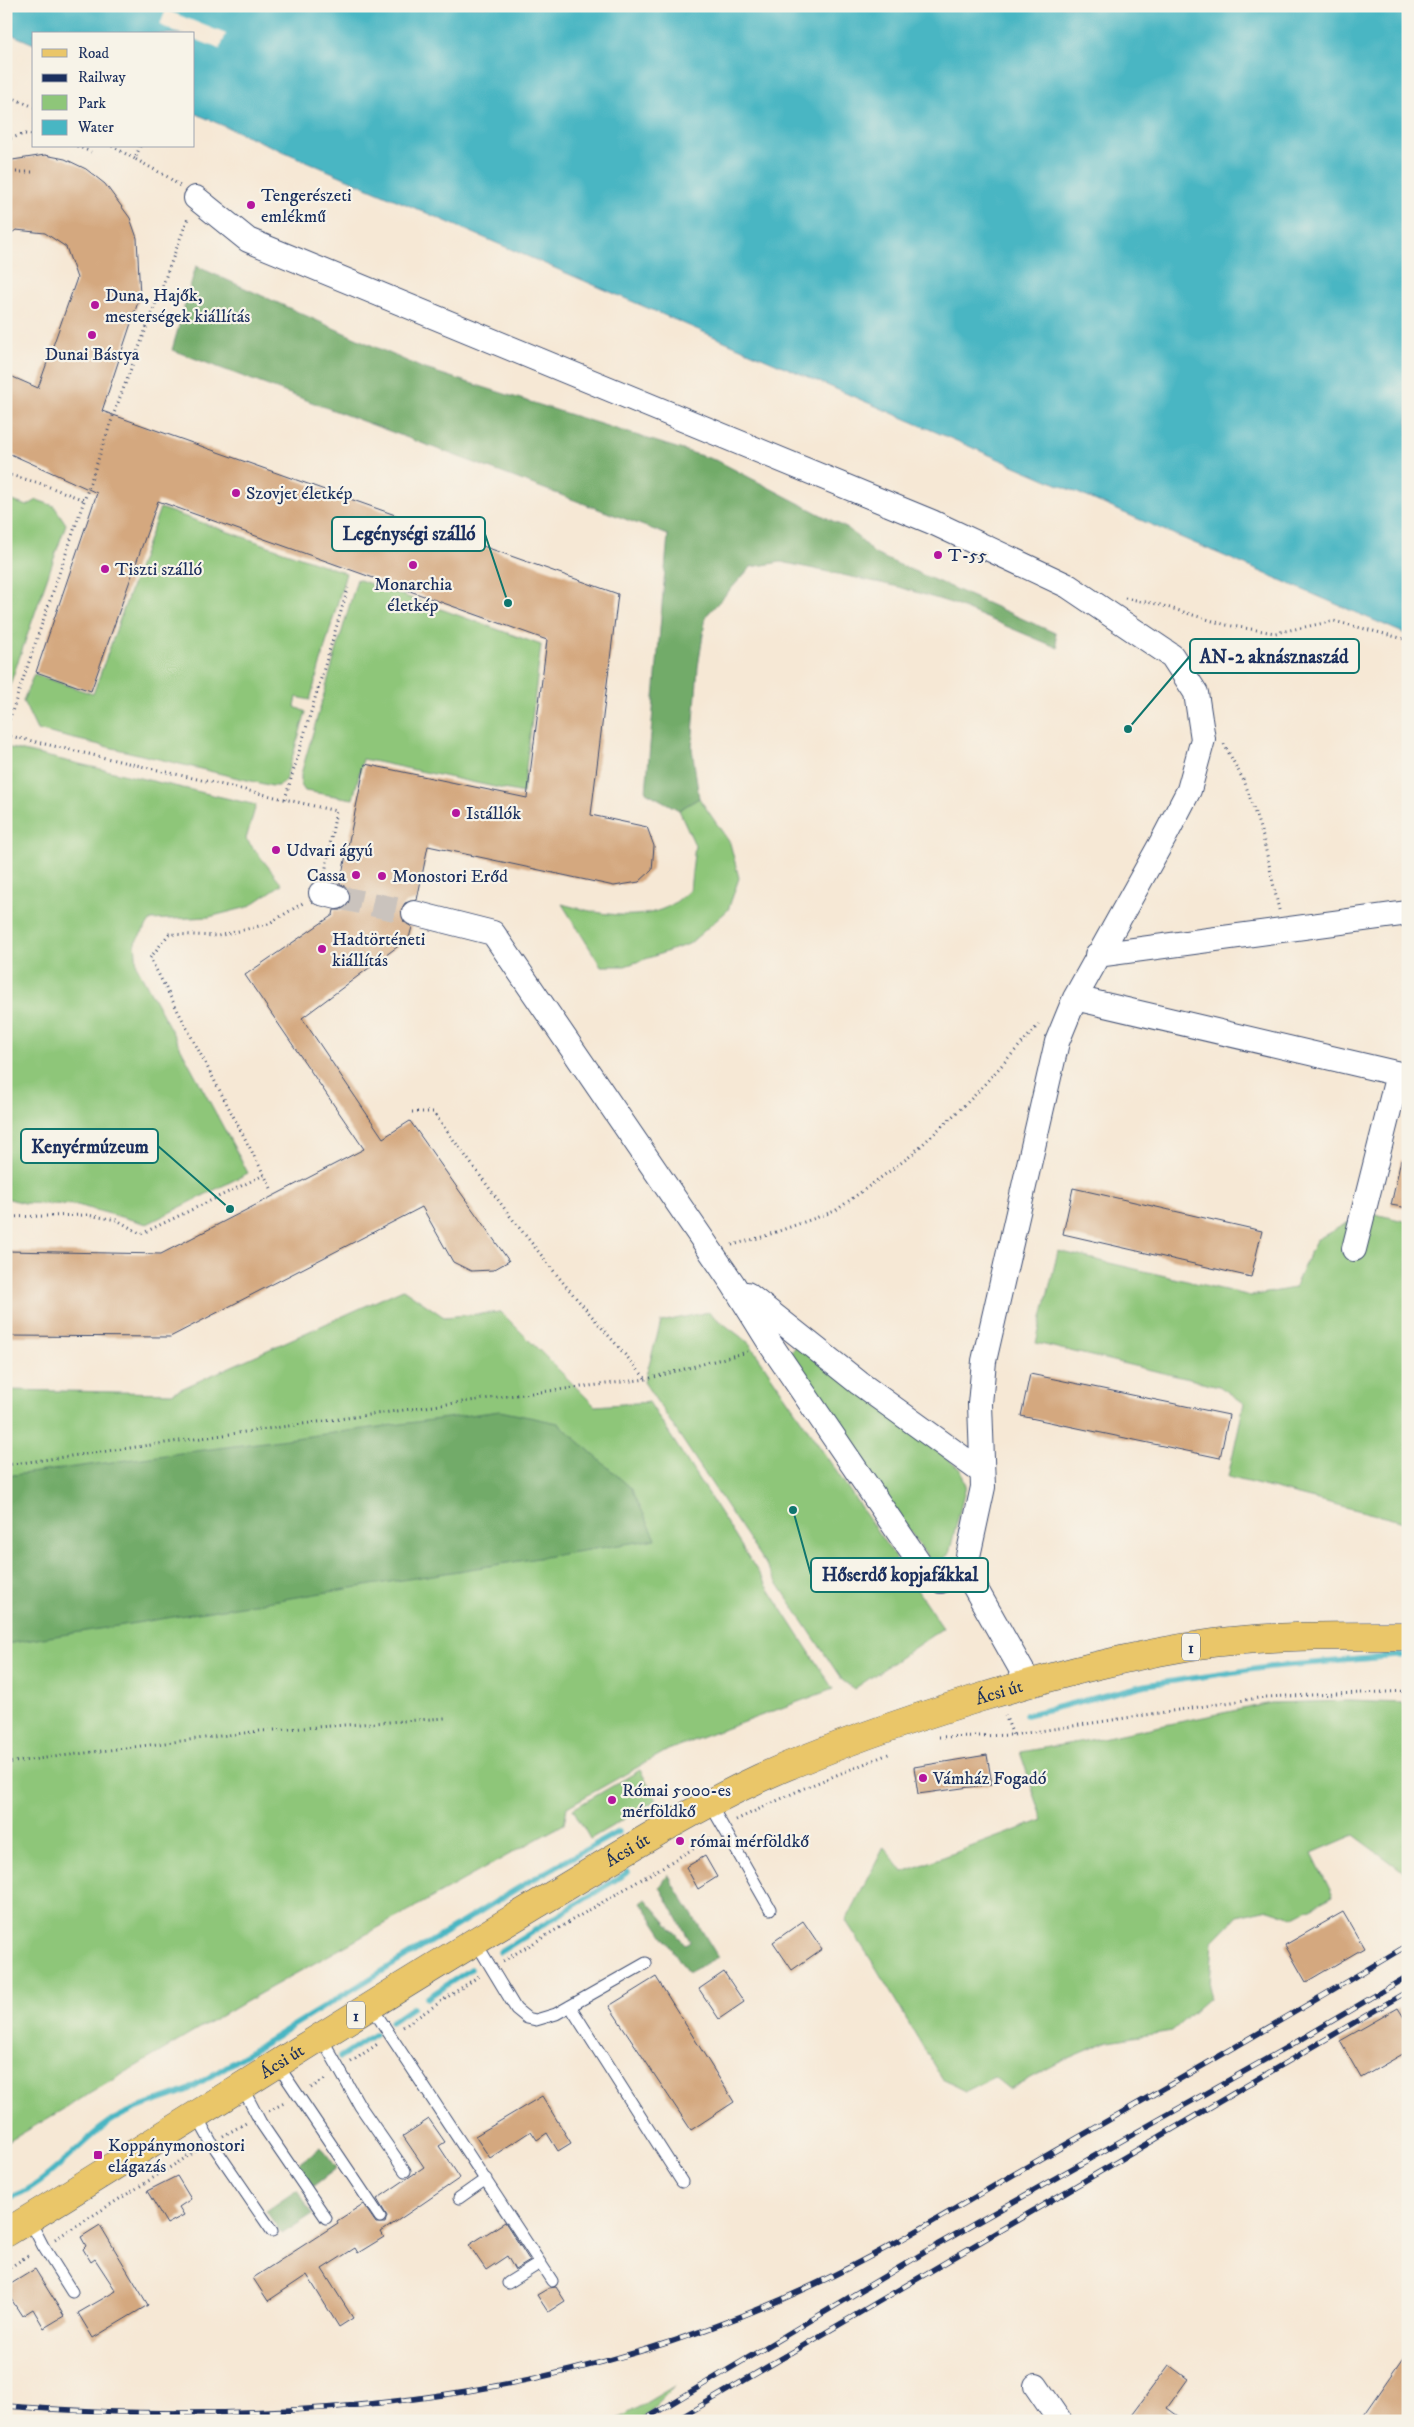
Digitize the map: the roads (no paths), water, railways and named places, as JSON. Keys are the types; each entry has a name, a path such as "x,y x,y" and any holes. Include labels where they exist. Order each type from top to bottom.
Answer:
{"main road":[{"name":"Ácsi út","path":"6,2233 475,1942 710,1804 758,1779 898,1722 1121,1658 1216,1643 1291,1637 1408,1636"}],"street":[{"path":"196,198 248,240 940,526 1068,586 1172,656 1196,693 1203,739 1189,790 1164,838 1097,955 1075,998 1057,1042 984,1360 980,1404 983,1487 965,1570 1029,1683"},
{"path":"1097,955 1408,913"},
{"path":"414,914 493,933 733,1284 777,1353 927,1574 941,1581 965,1570"},
{"path":"1075,998 1403,1075 1354,1249"},
{"path":"733,1284 859,1383 982,1472"},
{"path":"777,1353 787,1344 802,1337"},
{"path":"1036,2386 1060,2421"}],"lane":[{"path":"710,1804 770,1909"},
{"path":"475,1942 522,2016 536,2020 544,2019 570,2006 646,1963"},
{"path":"371,2006 552,2281"},
{"path":"570,2006 682,2182"},
{"path":"321,2037 360,2106 406,2171"},
{"path":"277,2064 380,2218"},
{"path":"242,2087 260,2123 326,2218"},
{"path":"196,2115 211,2142 272,2231"},
{"path":"459,2198 486,2180"},
{"path":"29,2219 43,2246 72,2292"},
{"path":"508,2283 540,2263"}],"water":[{"path":"6,6 1408,6 1408,635 195,113 195,32 32,32 32,43 6,32"}],"waterway":[{"path":"1026,1715 1146,1685 1269,1667 1408,1655"},
{"path":"6,2198 19,2194 44,2178 93,2134 123,2114 188,2090 528,1882 618,1832"},
{"path":"500,1952 628,1872"},
{"path":"427,1998 471,1969"},
{"path":"391,2022 413,2007"},
{"path":"340,2057 375,2034"}],"tunnel":[{"path":"337,897 414,913"}],"railway":[{"path":"6,2406 109,2412 212,2413 314,2409 415,2399 515,2382 614,2359 712,2328 807,2288 903,2239 1408,1945"},
{"path":"642,2421 937,2245 1300,2040 1408,1976"},
{"path":"675,2421 1408,1991"}],"place":[{"name":"Tengerészeti emlékmű","path":"251,205"},
{"name":"Duna, Hajők, mesterségek kiállítás","path":"95,305"},
{"name":"Dunai Bástya","path":"92,335"},
{"name":"Szovjet életkép","path":"236,493"},
{"name":"T-55","path":"938,555"},
{"name":"Monarchia életkép","path":"413,565"},
{"name":"Tiszti szálló","path":"105,569"},
{"name":"Legénységi szálló","path":"508,603"},
{"name":"AN-2 aknásznaszád","path":"1128,729"},
{"name":"Istállók","path":"456,813"},
{"name":"Udvari ágyú","path":"276,850"},
{"name":"Cassa","path":"356,875"},
{"name":"Monostori Erőd","path":"382,876"},
{"name":"Hadtörténeti kiállítás","path":"322,949"},
{"name":"Kenyérmúzeum","path":"230,1209"},
{"name":"Hőserdő kopjafákkal","path":"793,1510"},
{"name":"Vámház Fogadó","path":"923,1778"},
{"name":"Római 5000-es mérföldkő","path":"612,1800"},
{"name":"római mérföldkő","path":"680,1841"},
{"name":"Koppánymonostori elágazás","path":"98,2155"}]}
